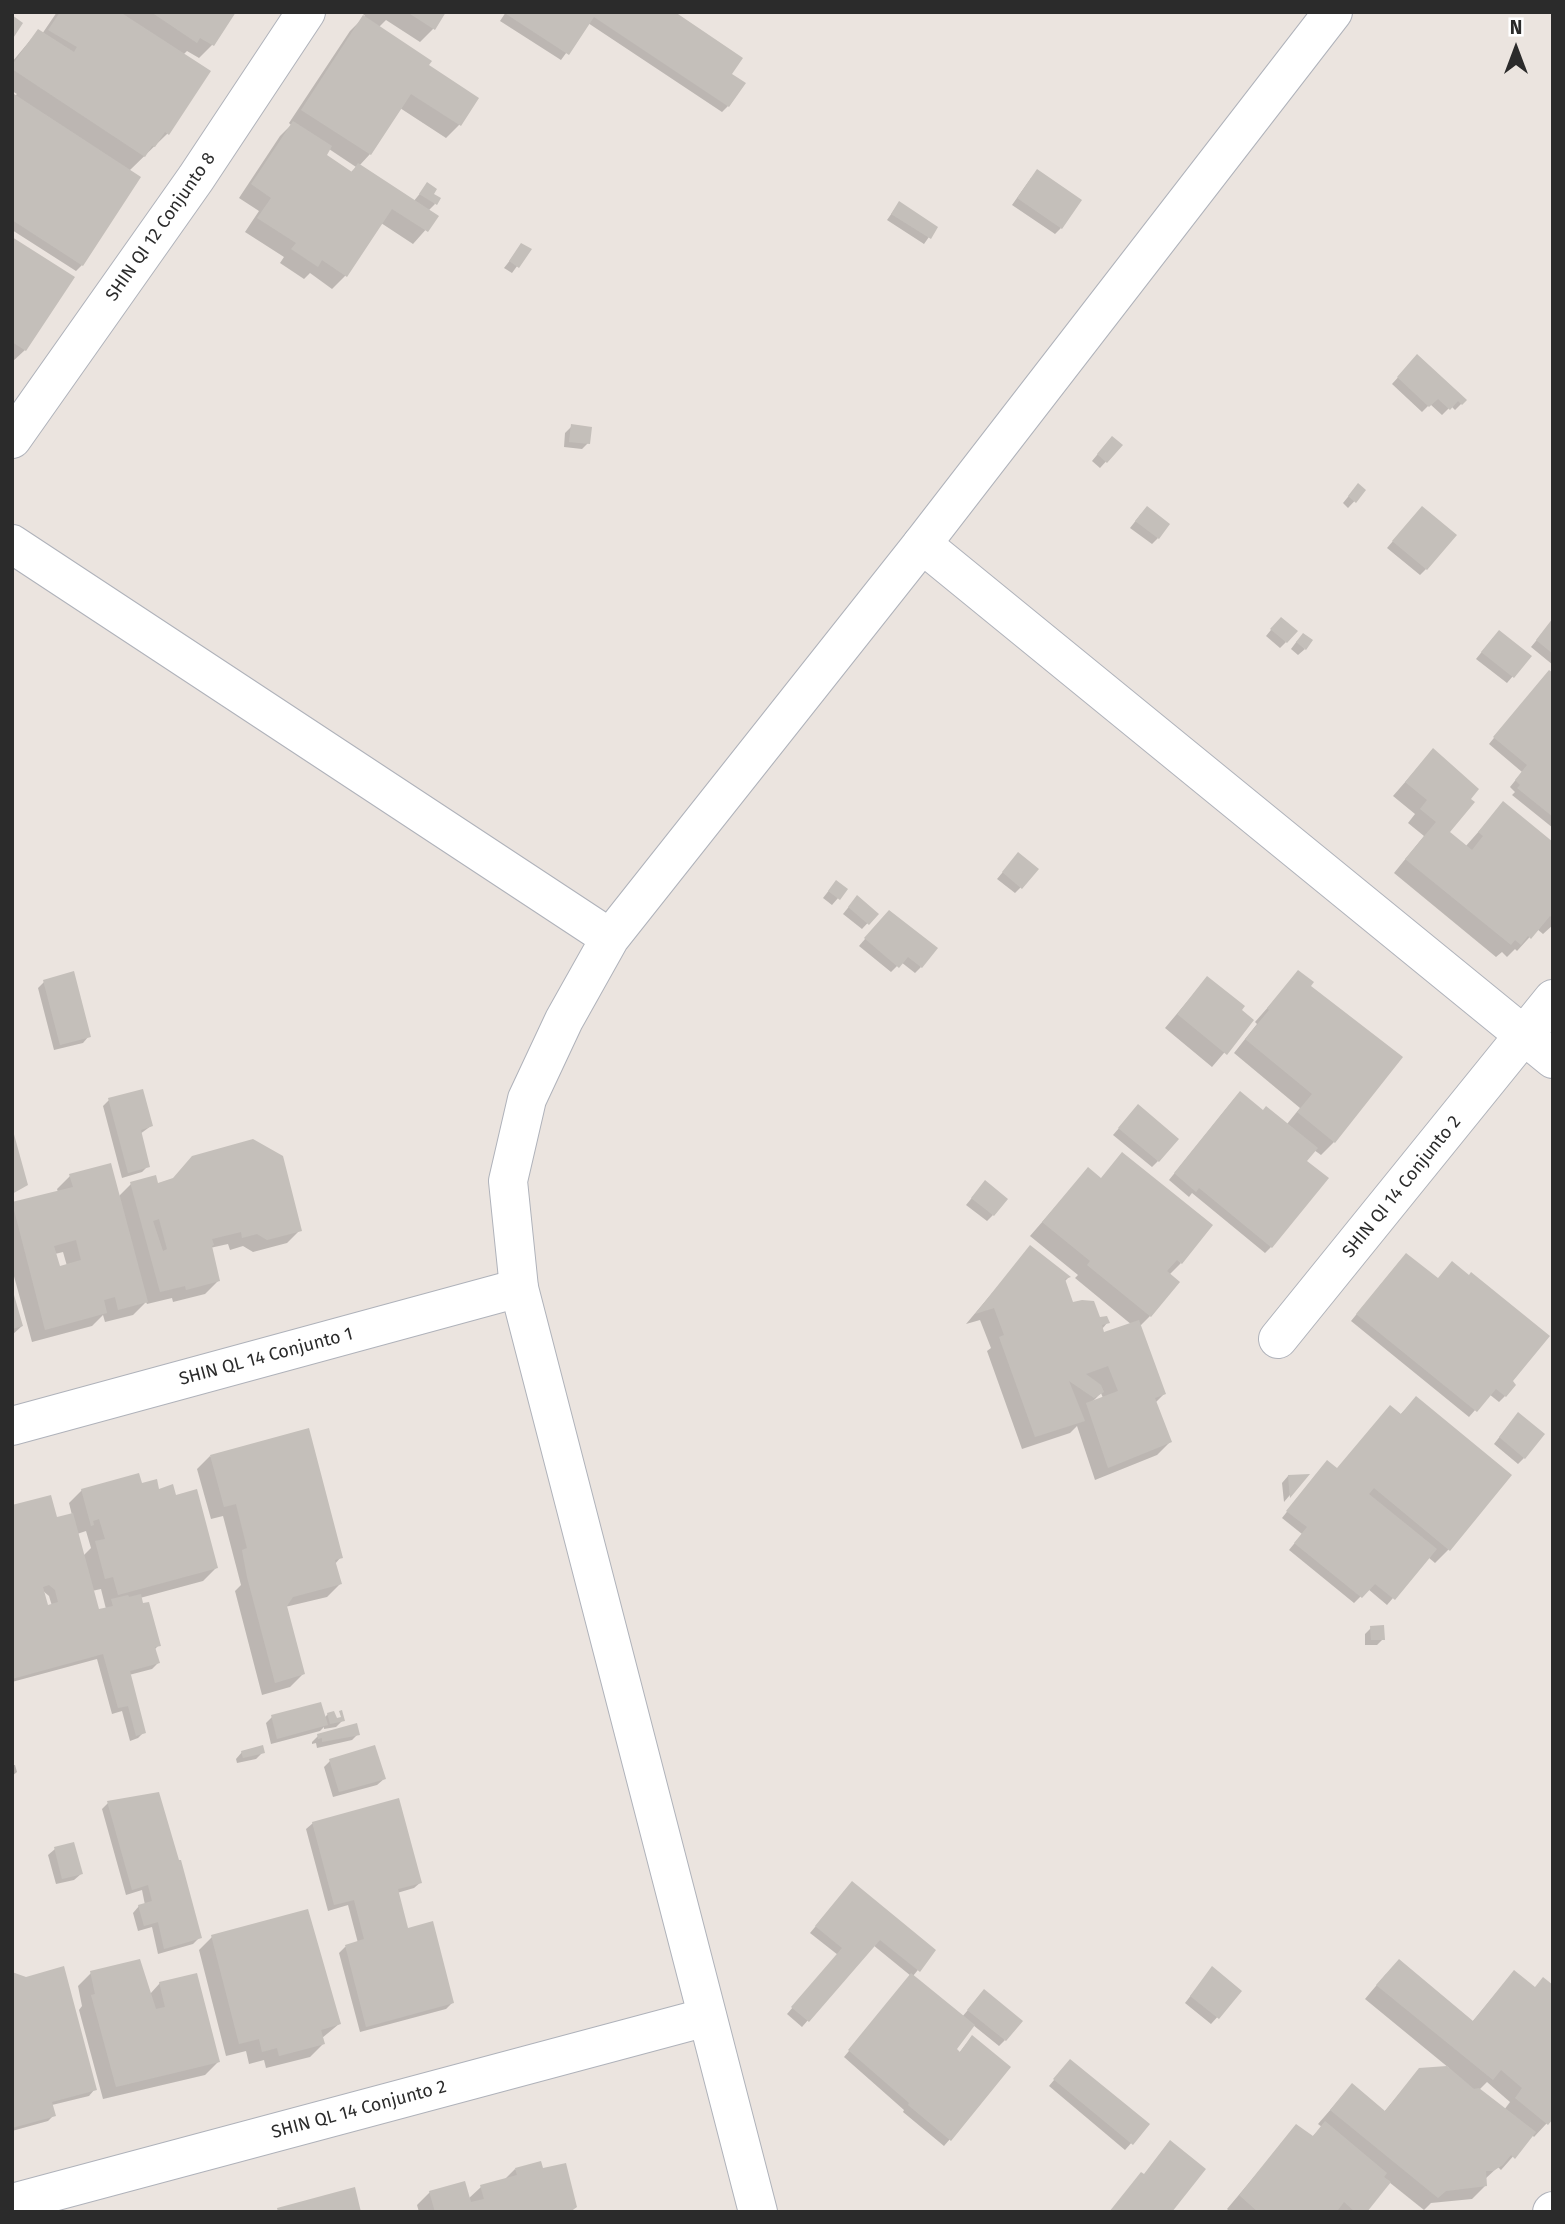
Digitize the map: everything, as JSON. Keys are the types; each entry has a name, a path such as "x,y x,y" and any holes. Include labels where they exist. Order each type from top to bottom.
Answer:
{"street":[{"name":"SHIN QI 12 Conjunto 8","path":"12,439 196,178 306,12"},
{"path":"758,2212 519,1288 509,1181 527,1099 564,1020 610,939 922,544 1333,12"},
{"path":"12,544 610,939"},
{"path":"922,544 1539,1047"},
{"name":"SHIN QI 14 Conjunto 2","path":"1278,1339 1539,1047 1553,999"},
{"name":"SHIN QL 14 Conjunto 1","path":"12,1426 519,1288"},
{"name":"SHIN QL 14 Conjunto 2","path":"12,2203 707,2017"}],"building":[{"path":"60,12 120,12 211,71 169,135 165,132 145,157 12,69 12,65 38,29 74,52 77,47 48,30"},
{"path":"151,12 236,12 214,46 200,38 197,43"},
{"path":"407,12 446,12 435,30"},
{"path":"503,12 675,12 743,58 732,74 746,83 729,107 594,17 569,55"},
{"path":"12,15 23,23 12,40"},
{"path":"363,15 432,61 429,65 479,98 461,126 411,94 371,155 301,110"},
{"path":"14,94 141,177 83,266 12,220"},
{"path":"293,121 332,146 327,155 352,172 358,163 439,216 428,232 392,209 347,277 322,260 318,267 291,249 296,243 257,218 271,198 251,184"},
{"path":"1037,169 1082,200 1062,229 1017,198"},
{"path":"427,182 437,189 434,194 441,198 437,205 419,194"},
{"path":"899,201 938,227 931,239 891,214"},
{"path":"12,237 75,277 26,351 12,342"},
{"path":"521,243 532,249 519,268 509,261"},
{"path":"1417,354 1467,400 1462,405 1458,401 1450,410 1438,399 1429,407 1397,377"},
{"path":"571,424 592,427 590,444 569,442"},
{"path":"1112,436 1123,445 1107,463 1097,454"},
{"path":"1358,483 1366,490 1356,503 1348,496"},
{"path":"1147,506 1170,524 1159,539 1135,521"},
{"path":"1422,506 1457,535 1427,570 1392,541"},
{"path":"1281,617 1298,631 1287,643 1270,629"},
{"path":"1553,618 1553,654 1536,640"},
{"path":"1499,630 1532,656 1514,678 1481,652"},
{"path":"1303,633 1313,640 1306,650 1296,642"},
{"path":"1549,670 1553,673 1553,817 1517,788 1520,785 1515,780 1527,765 1493,737"},
{"path":"1433,748 1479,789 1471,799 1475,802 1450,832 1472,850 1483,836 1478,832 1503,801 1553,842 1553,918 1550,916 1531,939 1528,936 1521,945 1515,940 1511,945 1405,859 1436,822 1420,809 1427,800 1405,782"},
{"path":"1018,852 1039,869 1022,889 1002,872"},
{"path":"836,880 848,889 840,900 828,891"},
{"path":"857,895 879,914 869,925 848,907"},
{"path":"889,910 938,948 922,968 908,957 899,968 864,938"},
{"path":"1298,970 1314,982 1311,986 1403,1057 1335,1143 1297,1112 1312,1094 1245,1039"},
{"path":"74,971 91,1037 60,1045 43,980"},
{"path":"1207,976 1245,1006 1242,1010 1254,1020 1227,1055 1177,1014"},
{"path":"143,1089 153,1126 141,1130 150,1167 128,1173 108,1098"},
{"path":"1240,1091 1263,1110 1266,1106 1318,1148 1307,1161 1329,1178 1272,1248 1199,1188 1196,1192 1174,1173"},
{"path":"1138,1104 1179,1139 1159,1162 1118,1128"},
{"path":"12,1127 28,1185 12,1194"},
{"path":"253,1139 283,1156 302,1231 267,1240 257,1234 242,1238 241,1232 212,1239 220,1281 186,1290 185,1286 160,1292 130,1182 156,1175 158,1183 173,1178 192,1156","holes":["159,1219 167,1249 163,1251 153,1221"]},
{"path":"1122,1152 1213,1225 1182,1264 1177,1260 1167,1271 1180,1282 1151,1317 1087,1265 1090,1261 1042,1222 1088,1167 1101,1178"},
{"path":"111,1163 148,1302 118,1310 115,1297 104,1300 107,1313 45,1330 12,1202 73,1187 69,1174","holes":["76,1240 81,1260 60,1266 54,1246"]},
{"path":"985,1180 1008,1199 994,1216 971,1198"},
{"path":"1030,1245 1071,1277 1065,1279 1073,1302 1094,1301 1100,1317 1107,1316 1110,1323 1102,1325 1104,1332 1139,1320 1166,1394 1155,1398 1172,1442 1108,1468 1086,1403 1118,1391 1108,1366 1086,1374 1101,1385 1104,1392 1094,1398 1069,1381 1085,1421 1035,1437 999,1337 1004,1335 994,1308 975,1314"},
{"path":"1406,1253 1438,1278 1452,1261 1469,1275 1471,1272 1550,1336 1513,1381 1516,1385 1506,1397 1496,1389 1477,1412 1356,1314"},
{"path":"12,1288 23,1326 12,1329"},
{"path":"1416,1396 1512,1475 1450,1551 1374,1488 1369,1494 1437,1549 1395,1600 1375,1584 1362,1598 1294,1543 1307,1527 1286,1511 1327,1460 1337,1468 1390,1405 1401,1414"},
{"path":"1518,1412 1545,1434 1525,1459 1499,1437"},
{"path":"309,1428 343,1558 335,1560 342,1584 293,1597 287,1606 305,1674 275,1683 247,1577 242,1550 247,1548 236,1504 224,1507 210,1455"},
{"path":"139,1473 142,1483 157,1479 159,1489 173,1484 176,1495 197,1489 218,1568 118,1595 113,1577 105,1579 95,1541 105,1539 99,1519 93,1521 94,1525 91,1526 81,1489"},
{"path":"1310,1474 1290,1498 1288,1475"},
{"path":"51,1495 57,1517 73,1513 99,1609 113,1606 111,1599 128,1595 141,1594 143,1603 149,1602 161,1646 155,1647 160,1663 130,1671 146,1733 136,1736 128,1706 118,1708 103,1654 12,1679 12,1505","holes":["49,1585 55,1590 58,1602 48,1605 43,1587"]},
{"path":"1384,1625 1385,1640 1371,1640 1370,1626"},
{"path":"321,1702 328,1725 277,1739 271,1715"},
{"path":"342,1710 345,1721 330,1724 327,1713 334,1711 337,1718 341,1717 339,1711"},
{"path":"357,1723 360,1735 322,1742 322,1738 318,1739 317,1734"},
{"path":"263,1745 265,1753 243,1758 241,1751"},
{"path":"375,1745 386,1779 339,1792 329,1759"},
{"path":"159,1792 202,1938 164,1949 158,1922 144,1926 138,1905 152,1901 148,1885 132,1890 107,1801"},
{"path":"399,1798 422,1883 398,1889 408,1928 433,1921 454,2003 366,2027 345,1945 364,1939 354,1900 334,1905 312,1822"},
{"path":"74,1842 83,1874 62,1879 54,1847"},
{"path":"852,1881 936,1950 920,1972 880,1940 809,2022 791,2007 842,1948 815,1926"},
{"path":"308,1909 341,2024 321,2030 325,2044 279,2056 277,2048 262,2052 259,2039 239,2044 211,1935"},
{"path":"140,1959 156,2009 165,2007 159,1982 197,1973 220,2062 116,2087 91,1995 95,1994 90,1971"},
{"path":"1399,1959 1473,2021 1514,1970 1535,1987 1543,1977 1553,1985 1553,2119 1548,2125 1515,2098 1522,2088 1501,2070 1493,2080 1376,1985"},
{"path":"64,1966 97,2090 52,2102 56,2116 12,2128 12,1972 26,1977"},
{"path":"1212,1966 1242,1991 1219,2019 1190,1996"},
{"path":"911,1973 975,2025 957,2049 960,2052 972,2035 1011,2067 951,2141 848,2050"},
{"path":"984,1989 1023,2021 1006,2041 967,2010"},
{"path":"1070,2059 1150,2124 1133,2145 1053,2079"},
{"path":"1447,2066 1474,2089 1479,2088 1536,2132 1515,2159 1511,2155 1503,2165 1493,2171 1486,2171 1487,2186 1446,2191 1438,2198 1330,2110 1352,2083 1385,2111 1419,2068"},
{"path":"1325,2121 1387,2173 1384,2177 1391,2182 1367,2212 1355,2212 1344,2202 1338,2210 1340,2212 1258,2212 1239,2195 1296,2124 1313,2136"},
{"path":"1170,2140 1206,2169 1172,2212 1109,2212 1141,2172 1144,2174"},
{"path":"541,2161 543,2168 566,2163 577,2207 570,2212 435,2212 429,2191 465,2181 471,2202 484,2199 480,2185 517,2175 515,2168"},
{"path":"355,2187 361,2212 278,2212 277,2208"}]}
